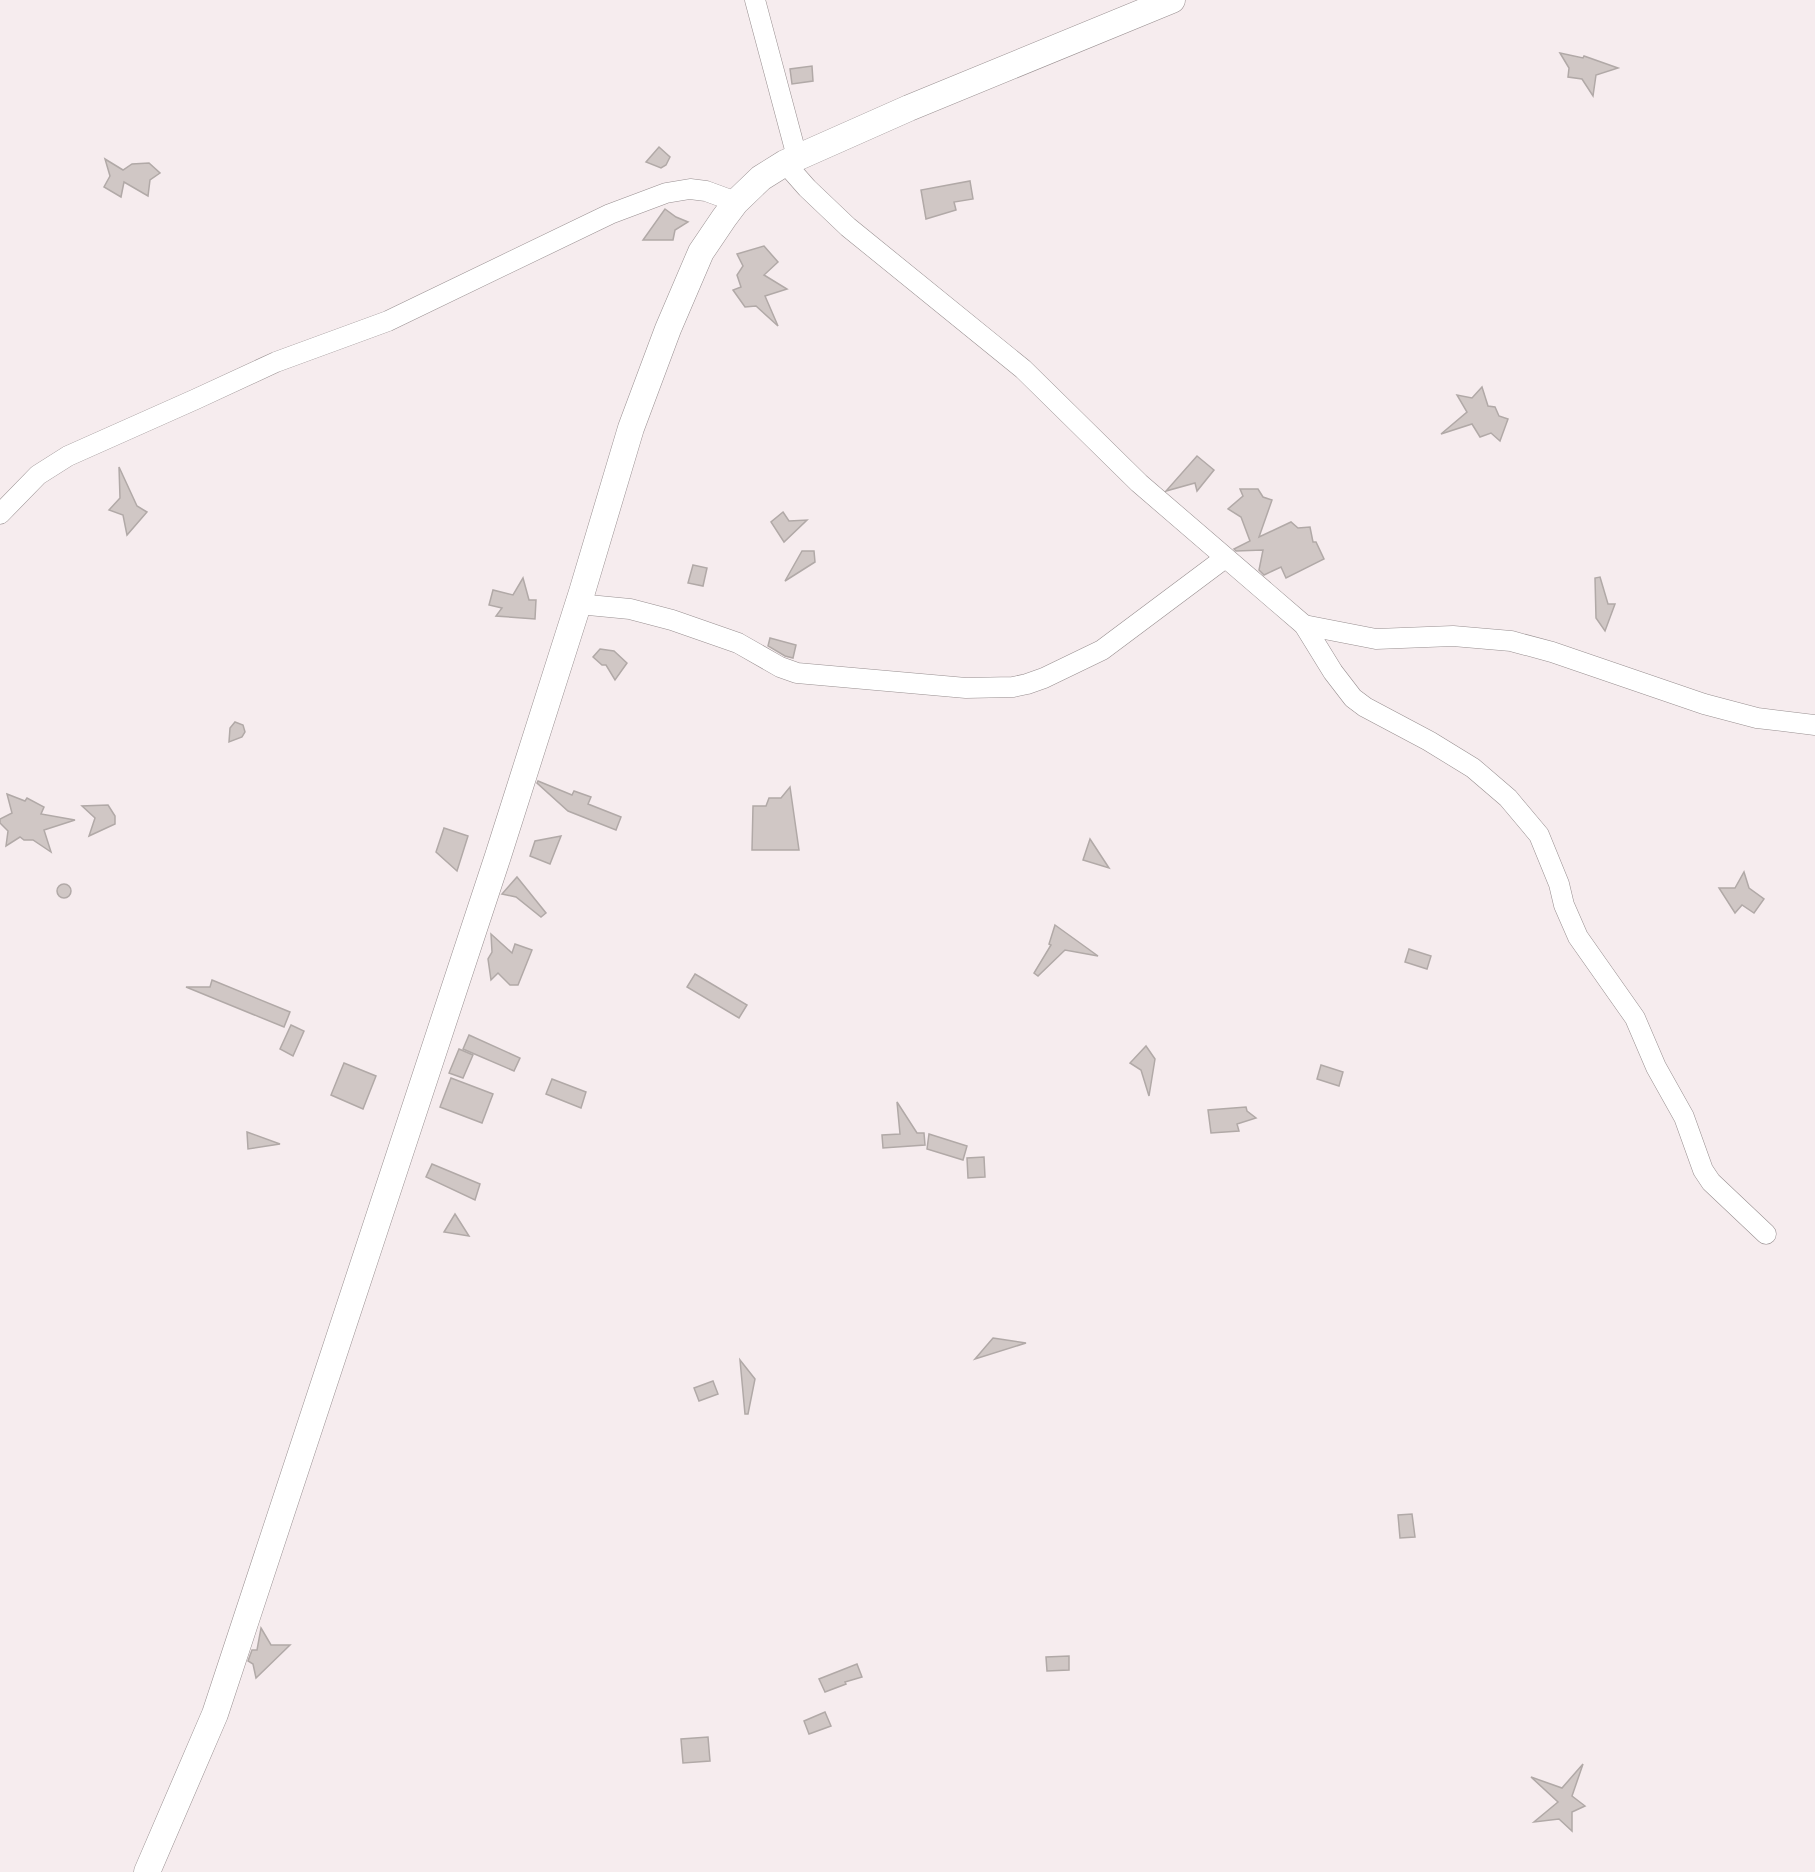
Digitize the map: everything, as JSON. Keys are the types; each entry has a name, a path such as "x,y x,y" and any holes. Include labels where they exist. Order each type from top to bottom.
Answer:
{"main road":[{"path":"147,1872 215,1714 498,856 631,428 668,329 701,252 736,202 761,178 791,160 909,108 1172,0"}],"street":[{"path":"755,0 791,160 807,188 848,227 1023,369 1139,483 1304,625 1338,680 1353,698 1473,768 1508,798 1534,828 1545,848 1559,884 1564,905 1578,937 1635,1018 1656,1067 1683,1117 1703,1170 1711,1182 1766,1234"},
{"path":"0,514 38,475 68,456 276,362 388,321 610,214 666,194 690,189 706,191 736,202"},
{"path":"578,604 630,609 672,620 738,643 797,673 966,688 1013,687 1044,678 1102,650 1225,558"},
{"path":"1304,625 1376,639 1453,636 1511,641 1552,652 1704,704 1757,718 1815,725"}],"building":[{"path":"1560,53 1583,58 1584,56 1618,68 1596,75 1593,96 1582,79 1568,77 1569,68"},
{"path":"812,66 813,81 792,84 790,69"},
{"path":"659,147 670,157 666,165 661,168 646,162"},
{"path":"105,159 123,170 132,164 149,163 160,173 150,180 148,196 124,182 121,197 104,187 110,176"},
{"path":"970,181 973,199 954,202 956,210 926,219 921,190"},
{"path":"665,209 688,222 675,230 673,240 643,240"},
{"path":"764,246 778,262 764,275 787,289 765,296 778,326 756,306 745,307 733,290 741,287 737,275 743,266 737,254"},
{"path":"1482,387 1488,406 1495,407 1499,416 1508,419 1500,441 1491,433 1480,437 1472,424 1441,434 1467,412 1457,395 1472,398"},
{"path":"1197,456 1214,470 1197,491 1195,483 1166,491"},
{"path":"119,467 137,506 147,512 127,535 123,515 109,510 120,498"},
{"path":"1240,489 1258,489 1263,497 1272,500 1259,537 1291,522 1298,528 1310,527 1313,542 1316,542 1324,559 1286,578 1281,567 1264,575 1259,570 1263,550 1236,551 1234,549 1250,541 1241,517 1228,509 1243,496"},
{"path":"783,512 789,521 807,520 784,542 771,522"},
{"path":"802,551 814,551 815,562 785,581"},
{"path":"693,565 707,568 703,586 688,583"},
{"path":"1600,577 1608,604 1615,604 1605,631 1596,618 1595,578"},
{"path":"523,578 529,600 536,600 535,619 496,616 502,608 489,605 493,590 513,595"},
{"path":"770,638 796,645 793,658 768,646"},
{"path":"600,649 614,651 627,663 615,680 606,665 602,665 593,657"},
{"path":"235,722 243,725 245,732 242,737 229,742 230,728"},
{"path":"538,781 572,795 574,791 591,797 588,804 621,817 616,830 568,811 537,783"},
{"path":"790,787 799,850 752,850 753,806 766,806 769,798 781,798"},
{"path":"7,794 25,801 27,798 44,807 41,814 75,820 44,830 51,852 33,840 24,840 20,837 6,846 8,831 0,823 0,819 12,813"},
{"path":"108,805 115,816 115,824 89,836 95,818 82,806"},
{"path":"444,828 468,836 457,871 436,852"},
{"path":"561,836 550,864 530,856 535,841"},
{"path":"1090,839 1109,868 1083,860"},
{"path":"1744,872 1749,888 1764,899 1754,913 1742,905 1735,913 1719,888 1735,888"},
{"path":"517,877 546,913 541,917 516,897 502,894"},
{"path":"61,884 67,884 71,891 67,898 61,898 57,894 57,888"},
{"path":"1055,925 1098,956 1065,950 1038,976 1034,973 1051,945 1049,944"},
{"path":"491,934 512,953 515,944 532,950 518,985 510,985 498,973 491,980 488,959 492,952"},
{"path":"1409,949 1431,956 1427,969 1405,962"},
{"path":"695,974 747,1005 739,1018 687,987"},
{"path":"212,980 290,1012 284,1027 186,987 210,987"},
{"path":"291,1025 304,1031 293,1056 280,1049"},
{"path":"469,1035 520,1058 514,1071 463,1049"},
{"path":"1146,1046 1155,1059 1149,1096 1141,1070 1130,1063"},
{"path":"459,1049 473,1055 463,1078 449,1073"},
{"path":"344,1063 376,1076 363,1109 331,1095"},
{"path":"1321,1065 1343,1072 1339,1086 1317,1079"},
{"path":"451,1078 493,1094 482,1123 440,1107"},
{"path":"552,1079 586,1092 581,1108 546,1094"},
{"path":"897,1102 917,1133 924,1133 925,1145 883,1148 882,1135 900,1134"},
{"path":"1246,1107 1247,1111 1256,1118 1237,1124 1239,1131 1211,1133 1208,1110"},
{"path":"247,1132 280,1144 248,1149"},
{"path":"929,1134 967,1146 963,1160 927,1149"},
{"path":"984,1157 985,1177 968,1178 967,1158"},
{"path":"432,1164 480,1184 475,1200 426,1177"},
{"path":"455,1214 469,1236 444,1232"},
{"path":"993,1338 1026,1343 975,1359"},
{"path":"740,1360 755,1379 748,1414 745,1414"},
{"path":"713,1381 718,1394 699,1401 694,1388"},
{"path":"1412,1514 1415,1537 1400,1538 1398,1515"},
{"path":"261,1628 271,1645 290,1645 256,1678 253,1664 248,1661 252,1650 257,1650"},
{"path":"1069,1656 1069,1670 1047,1671 1046,1657"},
{"path":"857,1664 862,1677 825,1692 819,1679"},
{"path":"825,1712 831,1726 809,1734 804,1721"},
{"path":"708,1737 710,1761 683,1763 681,1739"},
{"path":"1583,1764 1572,1796 1585,1806 1572,1812 1572,1831 1559,1819 1534,1822 1558,1802 1531,1777 1562,1788"}]}
